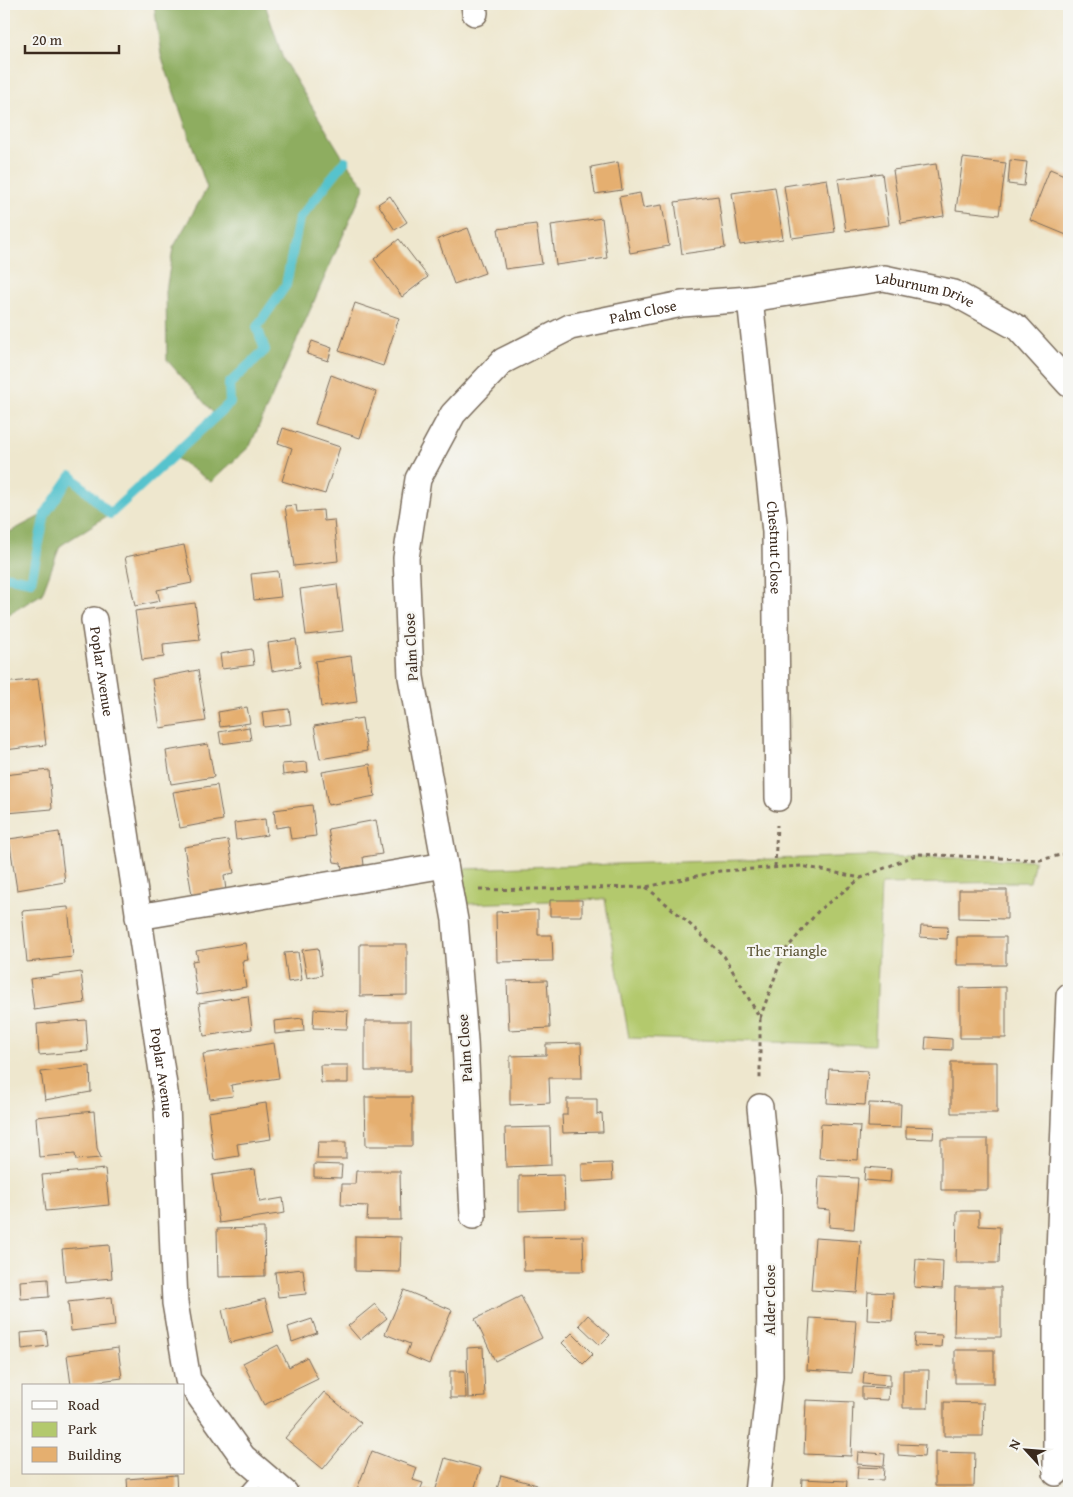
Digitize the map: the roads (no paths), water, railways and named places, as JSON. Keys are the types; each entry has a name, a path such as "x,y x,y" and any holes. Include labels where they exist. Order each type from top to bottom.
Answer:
{"street":[{"name":"Laburnum Drive","path":"750,299 884,278 954,293 1018,328 1069,384"},
{"name":"Chestnut Close","path":"750,299 775,532 778,798"},
{"name":"Palm Close","path":"473,1216 466,1041 455,920 411,677 406,558 418,479 454,414 503,361 570,327 682,304 750,299"},
{"name":"Poplar Avenue","path":"94,620 167,1105 175,1303 188,1380 243,1457 285,1493"},
{"path":"138,917 445,865"},
{"path":"1056,1473 1056,1330 1069,996"},
{"name":"Alder Close","path":"757,1493 770,1376 769,1197 760,1107"}],"lane":[{"path":"246,1493 263,1474"}],"waterway":[{"path":"4,576 31,581 45,514 71,476 110,514 230,403 229,384 265,350 257,327 286,285 299,219 345,161"}],"park label":[{"name":"The Triangle","path":"787,951"}]}
